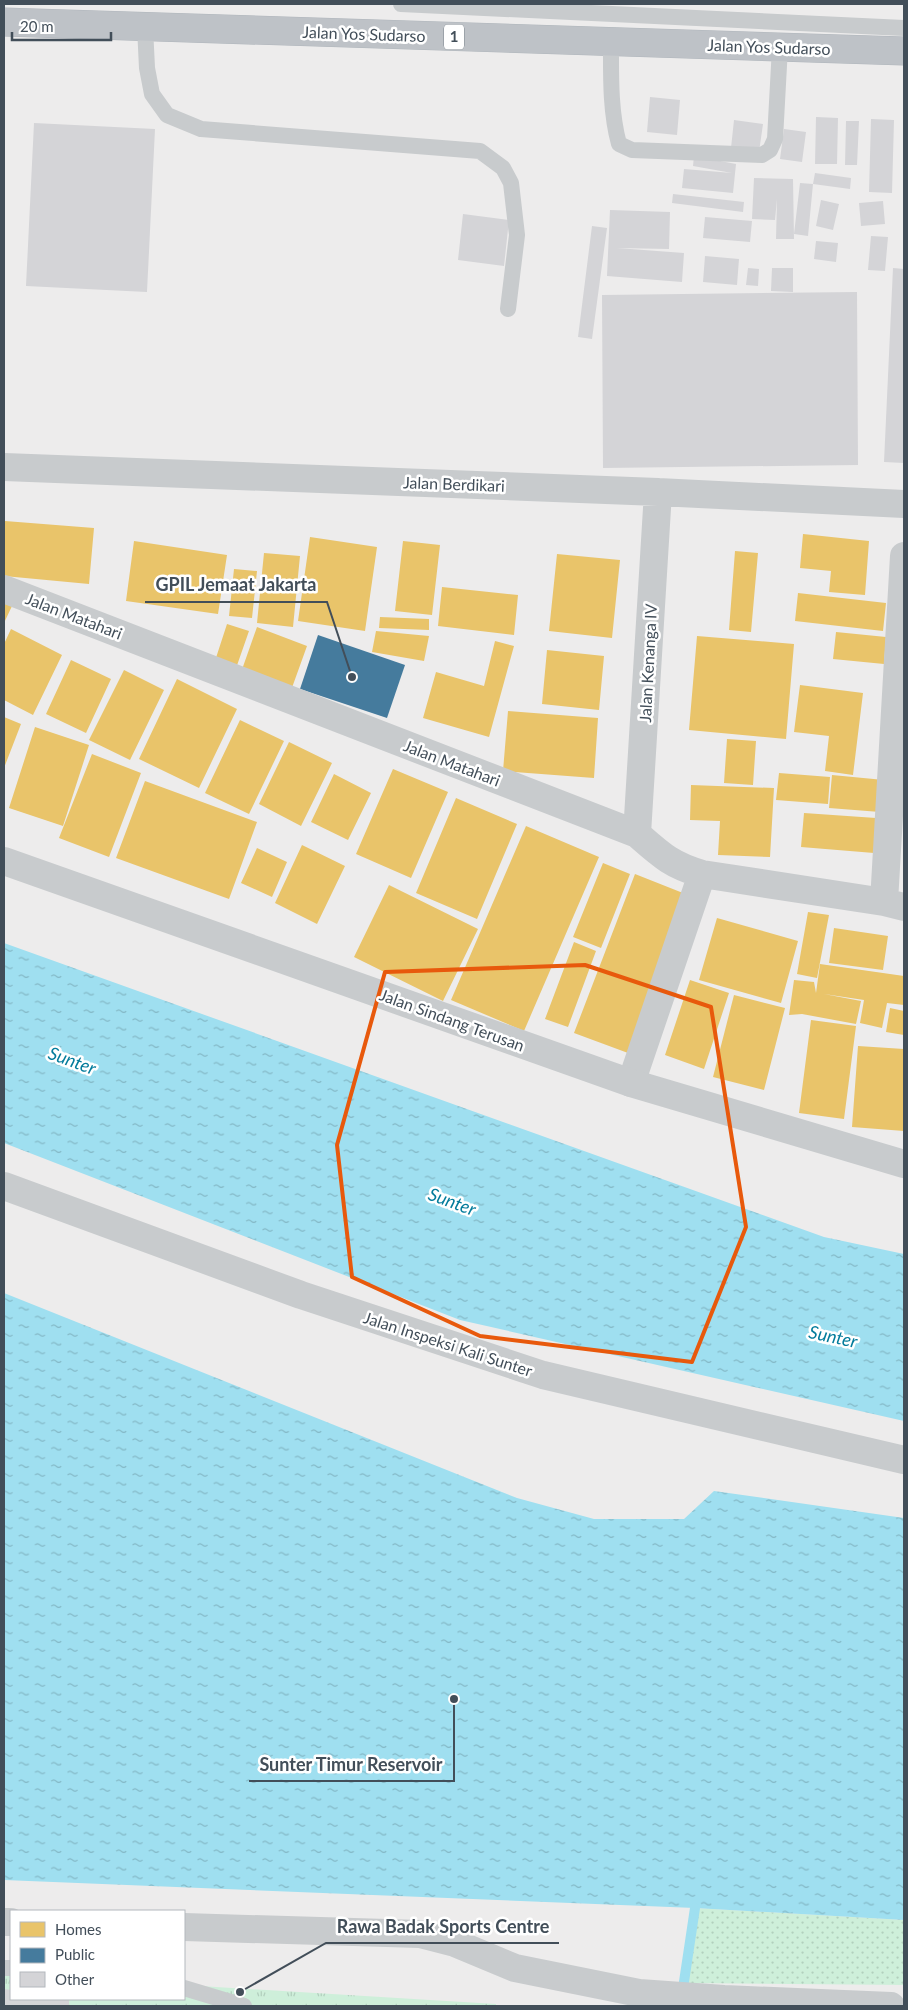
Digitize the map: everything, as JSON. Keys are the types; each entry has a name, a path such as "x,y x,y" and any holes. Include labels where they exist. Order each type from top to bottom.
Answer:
{"highway":[{"name":"Jalan Yos Sudarso","path":"4,22 904,51"}],"street":[{"name":"Jalan Berdikari","path":"4,466 658,492 904,504"},
{"name":"Jalan Kenanga IV","path":"638,834 658,492"},
{"path":"894,905 904,556"},
{"name":"Jalan Matahari","path":"4,589 638,834 659,854 680,868 702,874 894,905"},
{"name":"Jalan Sindang Terusan","path":"4,861 630,1083 904,1164"},
{"path":"630,1083 702,874"},
{"name":"Jalan Inspeksi Kali Sunter","path":"4,1186 301,1295 543,1375 904,1460"},
{"path":"185,1927 420,1934 455,1943 515,1968 648,1998 724,1999 891,2006"}],"lane":[{"path":"401,4 904,28"},
{"path":"145,27 147,68 152,94 167,115 201,128 480,151 503,168 511,183 517,235 508,308"},
{"path":"611,42 611,79 616,133 619,144 632,150 762,155 770,150 775,139 780,47"},
{"path":"185,1988 244,2006"}],"highlighted area":[{"path":"585,965 711,1007 746,1227 692,1362 480,1336 352,1277 337,1145 385,972"}],"green space":[{"path":"695,1908 904,1920 904,1985 684,1983"},
{"path":"4,1974 10,1975 10,2000 185,2000 185,1985 496,2004 496,2006 4,2006"}],"water":[{"name":"Sunter","path":"4,943 824,1237 904,1254 904,1421 460,1320 4,1143"},
{"path":"4,1293 517,1498 594,1519 684,1519 714,1491 904,1518 904,1920 695,1908 4,1880"}],"building: Homes":[{"path":"5,521 94,528 89,584 4,576"},
{"path":"803,534 869,541 865,595 829,592 831,571 800,568"},
{"path":"310,537 377,547 365,631 298,621"},
{"path":"134,541 227,555 218,614 126,601"},
{"path":"403,541 440,545 432,615 395,611"},
{"path":"735,551 758,553 751,632 729,630"},
{"path":"264,553 300,556 293,627 257,623"},
{"path":"557,554 620,560 612,638 549,631"},
{"path":"234,569 257,571 252,618 229,616"},
{"path":"442,587 518,595 514,635 438,626"},
{"path":"798,593 886,603 883,631 795,621"},
{"path":"4,602 12,606 4,623"},
{"path":"380,617 429,619 429,630 379,628"},
{"path":"227,624 249,631 234,674 213,667"},
{"path":"257,627 307,646 289,696 239,678"},
{"path":"11,629 62,655 33,715 4,700 4,644"},
{"path":"376,631 429,636 424,661 372,652"},
{"path":"836,632 886,637 884,664 833,659"},
{"path":"697,636 794,644 786,739 689,730"},
{"path":"495,641 514,646 489,737 423,718 436,672 484,686"},
{"path":"547,650 604,656 599,710 542,704"},
{"path":"71,660 111,679 86,733 46,714"},
{"path":"124,670 164,690 130,760 89,740"},
{"path":"177,679 237,709 199,788 139,759"},
{"path":"800,685 863,693 853,775 825,771 829,736 794,732"},
{"path":"508,711 598,718 594,778 503,771"},
{"path":"4,717 21,724 4,768"},
{"path":"240,720 284,741 249,814 205,793"},
{"path":"35,727 89,745 63,826 9,808"},
{"path":"727,739 756,741 753,785 724,783"},
{"path":"289,742 332,763 301,826 259,804"},
{"path":"92,754 141,773 109,857 59,838"},
{"path":"393,769 448,792 411,878 356,854"},
{"path":"779,773 830,777 828,804 776,800"},
{"path":"334,774 371,793 348,840 311,822"},
{"path":"832,775 884,780 880,812 829,808"},
{"path":"145,781 257,822 229,899 116,858"},
{"path":"691,785 774,788 770,857 718,855 720,821 690,820"},
{"path":"456,798 517,824 477,919 416,893"},
{"path":"804,813 876,818 874,853 801,847"},
{"path":"526,826 599,857 524,1031 451,1000"},
{"path":"302,845 345,866 317,924 275,903"},
{"path":"257,848 287,862 272,897 241,883"},
{"path":"603,863 630,874 601,948 573,937"},
{"path":"635,874 688,895 628,1053 574,1033"},
{"path":"389,885 478,929 443,1001 354,957"},
{"path":"808,912 829,915 817,978 797,974"},
{"path":"717,918 798,941 781,1003 699,980"},
{"path":"834,928 888,936 883,970 829,963"},
{"path":"574,942 596,951 568,1027 545,1019"},
{"path":"820,964 904,976 904,1005 887,1003 882,1028 860,1023 864,1000 824,994 861,1001 856,1024 802,1014 789,1015 794,980 814,982 816,993"},
{"path":"690,980 729,993 704,1069 665,1055"},
{"path":"734,995 785,1008 764,1090 713,1077"},
{"path":"890,1008 904,1011 904,1035 886,1032"},
{"path":"811,1020 856,1026 844,1119 799,1113"},
{"path":"858,1046 904,1049 904,1131 852,1127"}],"building: Public":[{"path":"318,635 405,665 387,718 300,689"}],"building: Other":[{"path":"650,97 680,100 677,135 647,132"},
{"path":"816,117 838,118 837,164 815,164"},
{"path":"871,119 894,120 892,193 869,192"},
{"path":"734,120 763,124 759,152 731,148"},
{"path":"846,121 859,121 857,165 845,165"},
{"path":"34,123 155,129 147,292 26,286"},
{"path":"784,129 806,132 802,162 780,159"},
{"path":"694,156 736,164 733,193 682,188 684,169 732,173 693,166"},
{"path":"815,173 851,178 850,189 813,184"},
{"path":"754,178 793,179 794,239 776,239 777,199 775,220 752,219"},
{"path":"800,183 813,184 808,236 794,234"},
{"path":"673,194 744,202 743,212 672,203"},
{"path":"821,200 839,204 833,230 816,226"},
{"path":"883,201 885,224 861,226 859,203"},
{"path":"610,210 670,212 669,249 617,248 684,253 682,282 607,276"},
{"path":"463,214 509,220 504,266 458,260"},
{"path":"705,217 752,221 750,242 703,238"},
{"path":"592,226 607,228 592,339 578,337"},
{"path":"871,236 888,237 885,271 868,270"},
{"path":"816,241 838,243 836,262 814,259"},
{"path":"705,256 739,259 737,285 703,282"},
{"path":"748,268 759,269 758,286 746,285"},
{"path":"772,268 793,268 793,292 771,291"},
{"path":"893,268 904,269 904,463 884,462"},
{"path":"857,292 858,465 603,468 602,295"},
{"path":"4,1989 10,1990 10,2000 69,2000 69,2006 4,2006"}],"waterway":[{"path":"682,1995 695,1908"}],"place":[{"name":"GPIL Jemaat Jakarta","path":"352,677"},
{"name":"Sunter Timur Reservoir","path":"454,1699"},
{"name":"Rawa Badak Sports Centre","path":"240,1992"}]}
